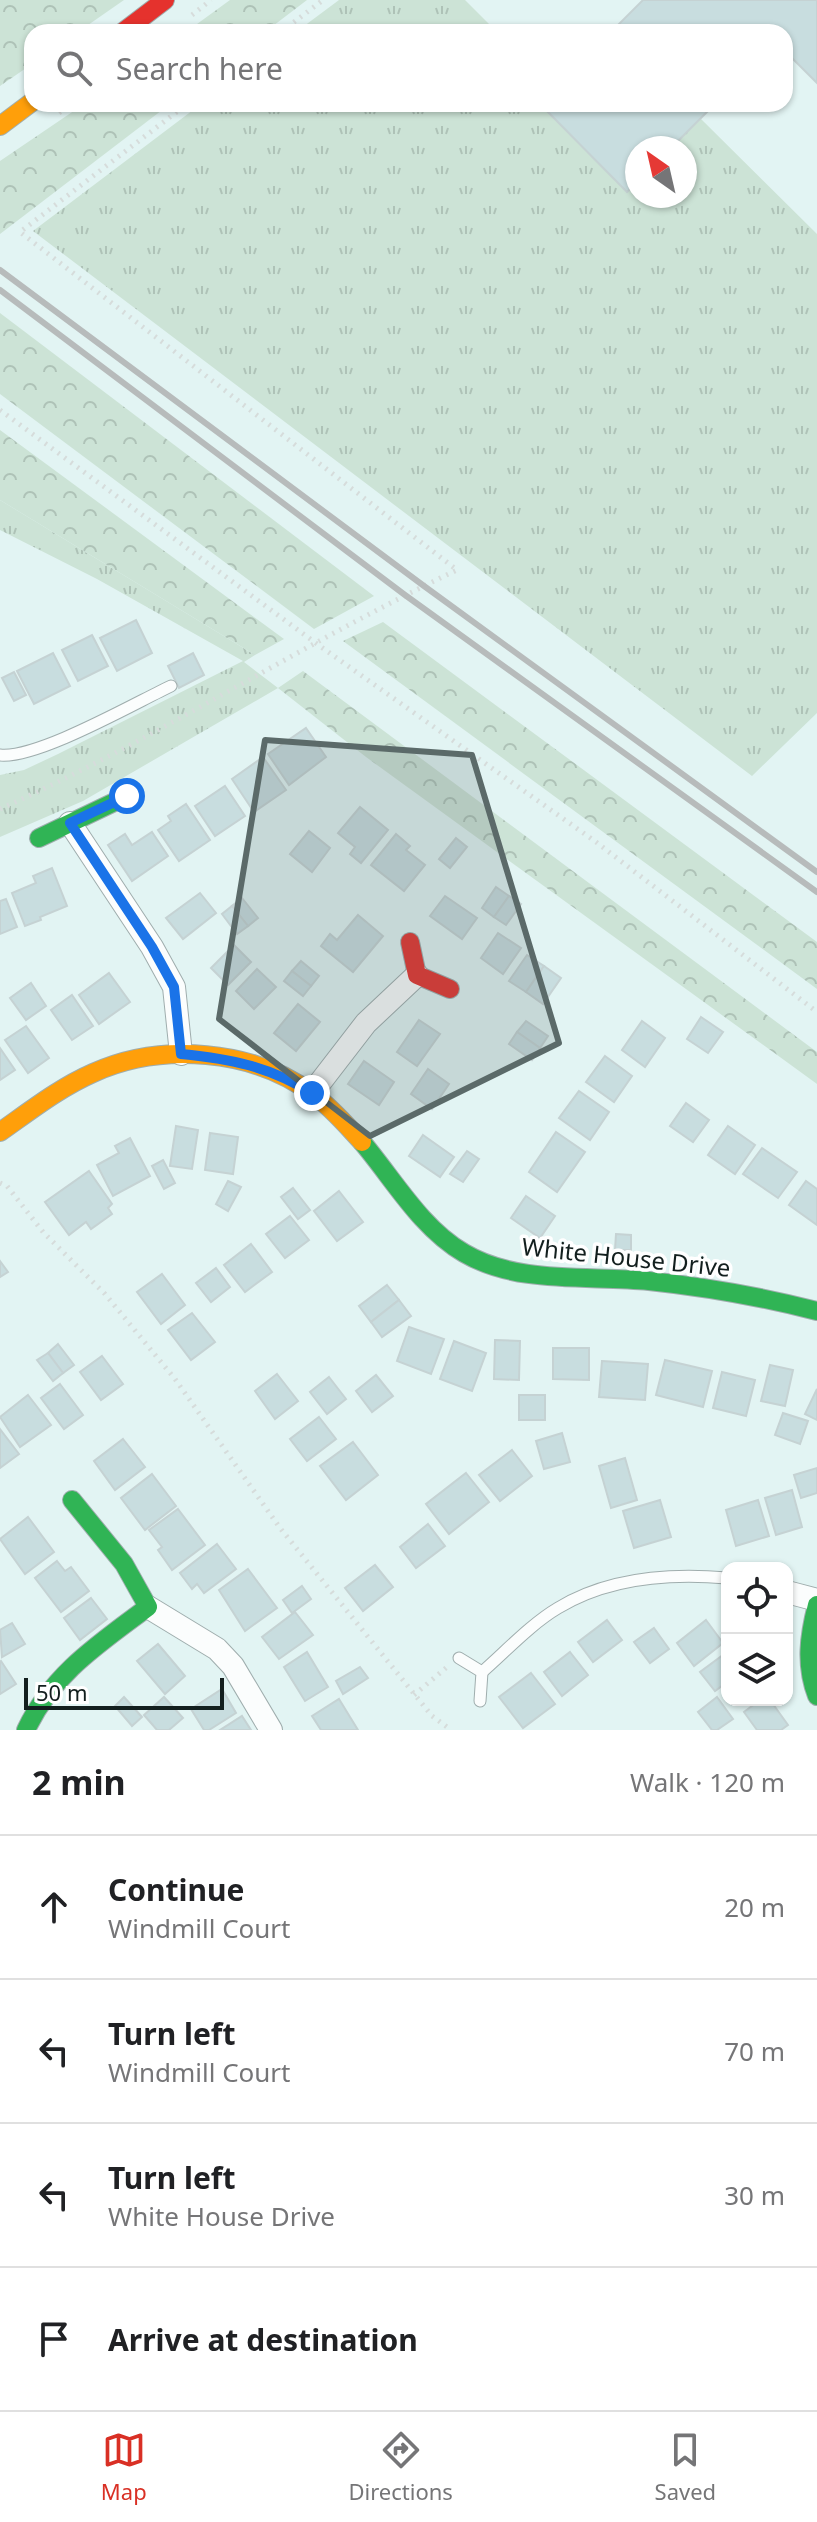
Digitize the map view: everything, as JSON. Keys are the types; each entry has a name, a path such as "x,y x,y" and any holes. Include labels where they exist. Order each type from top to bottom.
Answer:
{"street":[{"path":"134,24 165,0"},
{"path":"0,126 24,108"},
{"path":"39,838 127,796"},
{"path":"70,823 152,947 174,987 181,1054"},
{"path":"410,942 417,975"},
{"path":"417,975 450,989"},
{"path":"312,1093 366,1023 417,975"},
{"name":"White House Drive","path":"0,1132 92,1073 131,1060 181,1054 225,1058 283,1075 312,1093 348,1126 447,1242 480,1262 525,1274 627,1279 777,1301 817,1311"},
{"path":"72,1500 124,1564 148,1607 217,1649 233,1666 271,1730"},
{"path":"793,1594 817,1602 809,1648 809,1666 817,1696"},
{"path":"26,1730 41,1699 59,1678 148,1607"}],"lane":[{"path":"0,755 13,757 44,747 171,686"},
{"path":"480,1701 482,1672 558,1608 599,1590 640,1579 684,1574 721,1577"},
{"path":"459,1658 482,1672"}],"path":[{"path":"292,24 323,0"},
{"path":"0,809 53,785 457,570 20,232 177,112"},
{"path":"0,410 317,644 596,842 817,1012"},
{"path":"0,1183 7,1186 43,1232 105,1294 175,1379 280,1528 414,1695 432,1716 451,1730"},
{"path":"414,1695 459,1658"}],"highlighted area":[{"path":"265,740 472,755 559,1043 370,1136 219,1019"}],"green space":[{"path":"0,0 124,0 90,24 24,24 24,70 0,86"},
{"path":"230,0 307,0 276,24 197,24"},
{"path":"339,0 465,0 489,24 307,24"},
{"path":"72,112 160,112 0,234 0,161"},
{"path":"190,112 548,112 625,189 625,208 697,208 697,136 683,136 701,119 817,234 817,713 752,776 33,231"},
{"path":"0,313 374,596 314,629 0,394"},
{"path":"0,430 284,639 255,655 0,500"},
{"path":"0,500 255,655 244,662 278,688 83,801 0,837 0,775 24,770 243,661 97,579 0,530"},
{"path":"383,622 817,942 817,989 343,641"},
{"path":"303,671 817,1052 817,1084 366,757 278,688"}],"building":[{"path":"643,0 817,0 817,83 793,59 793,24 619,24"},
{"path":"548,112 707,112 683,136 625,136 625,190"},
{"path":"136,620 152,653 117,671 100,638"},
{"path":"92,635 108,666 78,681 62,650"},
{"path":"53,653 70,686 34,704 17,671"},
{"path":"193,653 204,675 179,688 168,666"},
{"path":"14,672 26,695 14,701 2,678"},
{"path":"306,728 326,757 289,785 268,754"},
{"path":"263,757 286,790 254,812 232,779"},
{"path":"225,786 245,816 215,836 195,806"},
{"path":"186,804 210,840 179,861 158,830 171,821 168,816"},
{"path":"360,807 388,830 361,863 350,854 355,847 338,833"},
{"path":"309,831 330,848 312,872 290,854"},
{"path":"152,832 168,856 132,881 108,845 125,834 132,845"},
{"path":"396,834 410,846 406,850 425,865 404,891 371,865"},
{"path":"456,838 467,847 450,868 439,859"},
{"path":"52,868 67,906 25,926 12,893 36,883 33,876"},
{"path":"496,887 509,896 494,917 482,908"},
{"path":"200,893 216,913 183,939 166,918"},
{"path":"445,896 477,918 462,939 430,916"},
{"path":"509,896 521,904 506,925 494,917"},
{"path":"242,898 258,918 248,926 232,906"},
{"path":"6,899 17,927 0,934 0,901"},
{"path":"232,906 248,926 237,934 222,914"},
{"path":"358,915 383,936 353,972 321,946 330,934 337,940"},
{"path":"498,933 521,948 503,974 481,958"},
{"path":"234,945 251,962 228,985 211,968"},
{"path":"527,955 544,966 526,992 509,981"},
{"path":"301,961 319,976 311,986 292,971"},
{"path":"544,966 561,978 543,1004 526,992"},
{"path":"257,969 276,987 254,1009 236,991"},
{"path":"292,971 311,986 303,996 284,981"},
{"path":"109,973 130,1002 99,1024 79,995"},
{"path":"31,983 46,1006 26,1020 10,998"},
{"path":"72,995 93,1026 72,1040 51,1010"},
{"path":"298,1004 320,1022 296,1051 274,1033"},
{"path":"701,1017 723,1032 708,1053 687,1039"},
{"path":"419,1020 440,1034 417,1066 397,1052"},
{"path":"526,1021 548,1036 540,1048 517,1032"},
{"path":"642,1021 665,1038 645,1067 622,1050"},
{"path":"26,1026 49,1058 28,1073 5,1040"},
{"path":"517,1032 540,1048 532,1060 509,1044"},
{"path":"0,1048 15,1070 0,1080"},
{"path":"605,1056 632,1076 614,1102 586,1082"},
{"path":"364,1061 394,1082 379,1105 348,1084"},
{"path":"428,1069 449,1084 432,1109 411,1094"},
{"path":"579,1091 609,1112 590,1140 559,1118"},
{"path":"686,1103 709,1120 693,1142 670,1126"},
{"path":"176,1126 198,1130 192,1169 170,1166"},
{"path":"728,1126 755,1145 735,1174 708,1155"},
{"path":"556,1132 585,1152 557,1192 529,1172"},
{"path":"210,1133 238,1137 233,1174 205,1170"},
{"path":"423,1135 454,1157 440,1177 409,1156"},
{"path":"130,1138 150,1176 113,1196 97,1165 119,1153 115,1146"},
{"path":"762,1148 797,1172 778,1198 743,1174"},
{"path":"467,1151 479,1159 463,1182 450,1174"},
{"path":"163,1160 175,1183 164,1189 152,1166"},
{"path":"89,1171 112,1204 108,1208 112,1214 91,1229 86,1222 69,1235 45,1202"},
{"path":"228,1181 241,1187 228,1211 216,1204"},
{"path":"806,1181 817,1189 817,1225 789,1205"},
{"path":"293,1188 310,1210 298,1219 281,1197"},
{"path":"339,1191 363,1222 337,1241 314,1211"},
{"path":"526,1196 555,1216 540,1238 511,1218"},
{"path":"290,1216 309,1240 285,1258 266,1234"},
{"path":"616,1234 631,1235 631,1250 615,1250"},
{"path":"251,1244 272,1272 245,1292 224,1265"},
{"path":"0,1261 8,1272 0,1277"},
{"path":"216,1268 230,1287 211,1302 196,1283"},
{"path":"162,1274 185,1305 161,1324 137,1292"},
{"path":"387,1285 399,1300 371,1322 359,1306"},
{"path":"399,1300 411,1316 382,1337 371,1322"},
{"path":"192,1313 215,1342 191,1360 168,1330"},
{"path":"409,1327 444,1339 431,1374 397,1361"},
{"path":"495,1340 520,1341 519,1380 494,1379"},
{"path":"454,1341 486,1353 472,1391 440,1379"},
{"path":"58,1344 74,1365 63,1373 48,1353"},
{"path":"553,1348 589,1348 589,1380 553,1379"},
{"path":"48,1353 63,1373 53,1381 37,1360"},
{"path":"102,1356 123,1384 101,1400 80,1372"},
{"path":"665,1360 712,1371 703,1407 656,1395"},
{"path":"602,1361 648,1364 645,1400 599,1397"},
{"path":"770,1365 793,1370 785,1406 761,1401"},
{"path":"722,1372 755,1380 746,1416 713,1408"},
{"path":"277,1374 298,1401 275,1419 255,1391"},
{"path":"376,1375 393,1396 372,1412 356,1391"},
{"path":"329,1377 346,1399 327,1414 310,1392"},
{"path":"60,1384 83,1415 64,1429 41,1398"},
{"path":"817,1389 817,1420 805,1414"},
{"path":"28,1395 51,1425 20,1447 0,1417"},
{"path":"519,1395 545,1395 545,1420 519,1420"},
{"path":"783,1413 808,1421 800,1444 775,1435"},
{"path":"319,1417 336,1439 307,1461 290,1439"},
{"path":"0,1429 19,1454 0,1468"},
{"path":"562,1433 570,1462 544,1469 536,1441"},
{"path":"123,1439 145,1467 115,1490 94,1461"},
{"path":"353,1442 378,1475 346,1500 320,1466"},
{"path":"512,1450 532,1476 500,1501 479,1475"},
{"path":"625,1458 637,1500 611,1508 599,1466"},
{"path":"817,1468 817,1493 801,1498 794,1475"},
{"path":"466,1473 489,1502 449,1534 426,1504"},
{"path":"152,1474 176,1506 145,1530 121,1498"},
{"path":"792,1490 802,1527 776,1535 765,1498"},
{"path":"660,1500 671,1537 634,1548 623,1511"},
{"path":"758,1500 769,1536 736,1546 726,1510"},
{"path":"178,1509 205,1545 172,1570 158,1550 162,1547 149,1530"},
{"path":"28,1517 54,1552 25,1574 0,1539"},
{"path":"428,1524 445,1546 416,1568 400,1547"},
{"path":"217,1544 236,1569 204,1593 197,1584 192,1589 180,1573"},
{"path":"57,1561 65,1571 71,1567 89,1591 61,1612 35,1578"},
{"path":"375,1565 393,1587 363,1611 345,1588"},
{"path":"248,1569 277,1608 245,1631 219,1590"},
{"path":"302,1586 311,1599 292,1613 283,1600"},
{"path":"91,1598 107,1619 80,1640 64,1618"},
{"path":"295,1612 313,1635 279,1659 262,1637"},
{"path":"607,1620 622,1640 593,1662 578,1642"},
{"path":"706,1620 721,1640 721,1645 694,1666 677,1643"},
{"path":"12,1623 25,1644 2,1657 0,1630"},
{"path":"654,1628 669,1649 650,1663 634,1642"},
{"path":"158,1644 185,1676 165,1694 137,1661"},
{"path":"307,1652 328,1687 305,1701 284,1667"},
{"path":"570,1652 588,1675 562,1696 544,1672"},
{"path":"721,1656 721,1686 715,1691 700,1672"},
{"path":"0,1662 16,1684 0,1694"},
{"path":"360,1667 368,1678 343,1694 336,1681"},
{"path":"531,1673 555,1704 523,1728 499,1697"},
{"path":"222,1689 236,1713 204,1730 191,1709"},
{"path":"124,1697 142,1717 132,1726 115,1706"},
{"path":"164,1697 183,1718 169,1730 157,1730 144,1715"},
{"path":"717,1697 733,1719 712,1730 698,1712"},
{"path":"339,1699 358,1730 321,1730 312,1716"},
{"path":"752,1706 774,1706 788,1725 781,1730 757,1730 744,1712"},
{"path":"242,1716 251,1730 220,1730"}],"railway":[{"path":"0,270 424,586 817,872"},
{"path":"0,290 405,595 817,892"}],"traffic: fast":[{"path":"39,838 127,796"},
{"path":"362,1142 434,1230 464,1253 485,1263 507,1270 555,1277 692,1286 817,1311"},
{"path":"26,1730 49,1692 63,1676 148,1607 124,1564 72,1500"},
{"path":"817,1605 810,1650 811,1673 817,1696"}],"traffic: slow":[{"path":"0,126 24,108"},
{"path":"0,1132 93,1073 120,1063 177,1054 236,1060 290,1080 327,1106 362,1142"}],"traffic: jam":[{"path":"134,24 165,0"},
{"path":"410,942 417,975 450,989"}],"route":[{"path":"127,796 70,823 152,947 174,987 181,1054 225,1058 283,1075 312,1093"}]}
